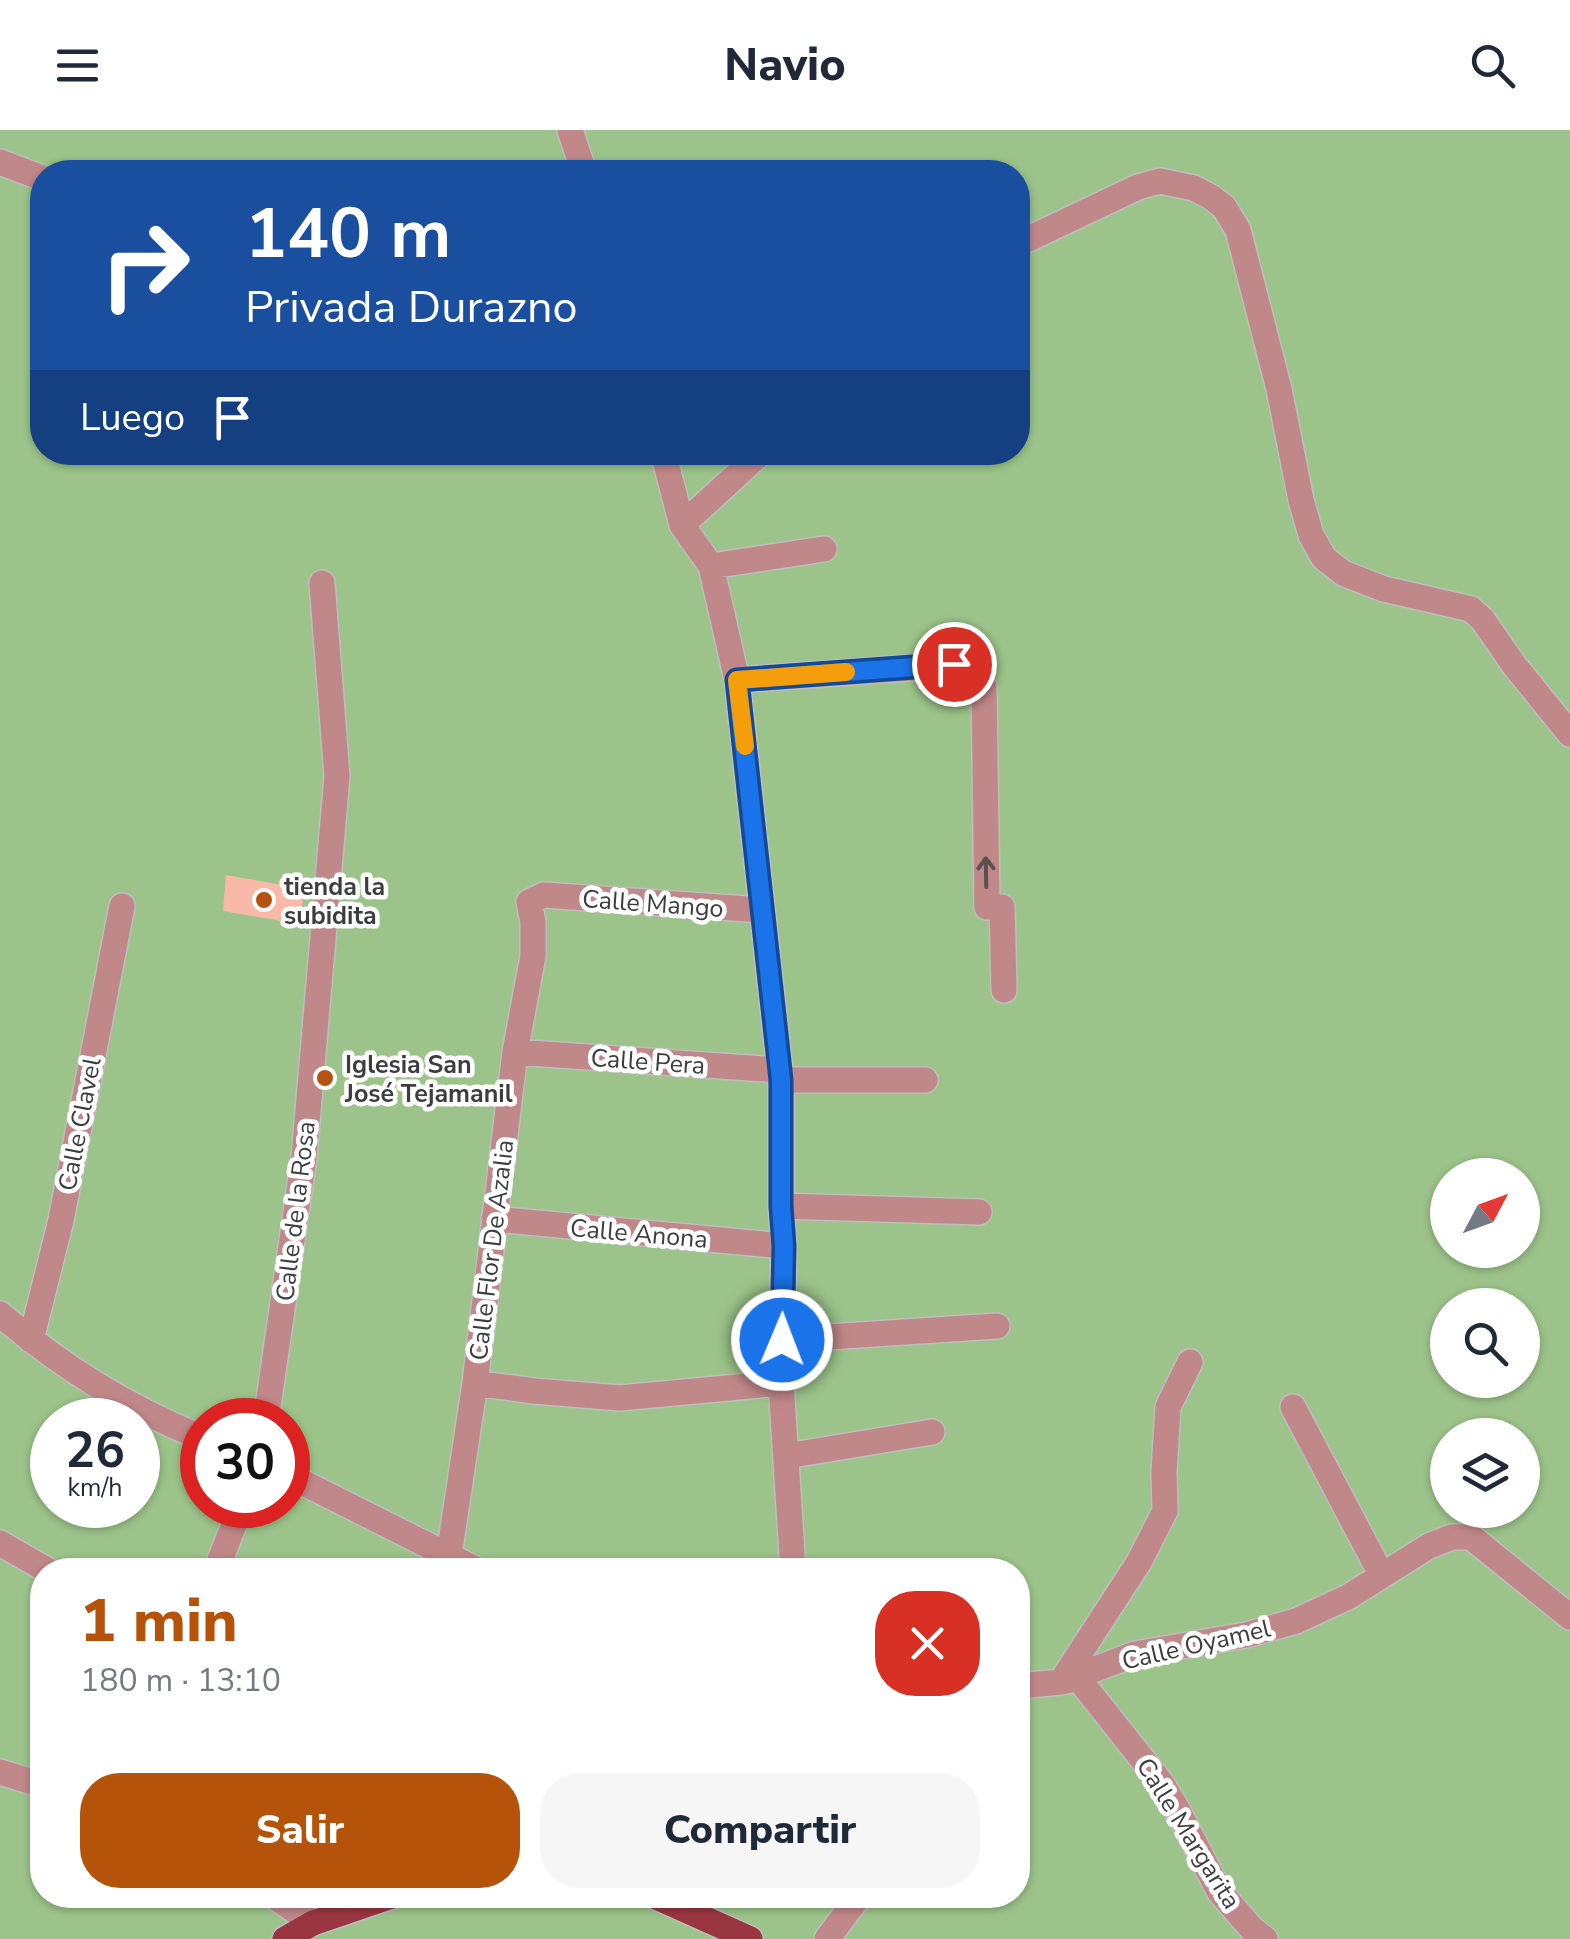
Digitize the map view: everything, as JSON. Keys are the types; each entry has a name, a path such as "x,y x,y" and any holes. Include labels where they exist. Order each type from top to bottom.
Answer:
{"main road":[{"path":"284,1939 313,1923 357,1908"},
{"path":"681,1908 750,1939"}],"street":[{"path":"570,130 580,160"},
{"path":"0,162 30,173"},
{"path":"1030,238 1138,187 1160,181 1194,188 1224,207 1238,230 1279,390 1301,500 1311,535 1324,558 1343,573 1384,588 1470,610 1483,620 1530,687 1570,734"},
{"path":"666,465 682,525 711,566 737,680 780,1075 784,1246 780,1383 792,1558"},
{"path":"682,525 748,465"},
{"path":"711,566 824,549"},
{"name":"Calle de la Rosa","path":"269,1398 304,1158 337,776 322,583"},
{"path":"737,680 954,664 984,687 986,907 1002,907 1004,990"},
{"name":"Calle Mango","path":"544,895 762,910"},
{"name":"Calle Flor De Azalia","path":"448,1555 475,1382 515,1052 533,956 530,902 544,895"},
{"name":"Calle Clavel","path":"31,1340 61,1220 122,906"},
{"name":"Calle Pera","path":"515,1052 780,1075 925,1080"},
{"path":"781,1206 979,1212"},
{"name":"Calle Anona","path":"494,1219 784,1246"},
{"path":"0,1314 70,1370 180,1428"},
{"path":"782,1340 997,1326"},
{"path":"1030,1685 1061,1682 1139,1562 1165,1511 1168,1408 1190,1362"},
{"path":"475,1382 620,1398 780,1383"},
{"path":"1293,1407 1381,1574"},
{"path":"786,1456 932,1432"},
{"path":"310,1486 454,1558"},
{"path":"221,1558 233,1528"},
{"name":"Calle Oyamel","path":"1061,1682 1135,1654 1246,1635 1296,1621 1452,1536 1471,1536 1570,1617"},
{"path":"0,1543 30,1560"},
{"name":"Calle Margarita","path":"1061,1682 1078,1678 1148,1764 1177,1809 1219,1891 1265,1939"},
{"path":"0,1772 30,1781"},
{"path":"291,1908 313,1923"},
{"path":"827,1939 850,1908"}],"green space":[{"path":"0,130 1570,130 1570,1939 0,1939"}],"building":[{"name":"tienda la subidita","path":"226,875 305,889 299,924 223,911"}],"slow traffic":[{"path":"745,746 737,680 846,672"}],"place":[{"name":"tienda la subidita","path":"264,900"},
{"name":"Iglesia San José Tejamanil","path":"325,1078"}],"route":[{"path":"782,1340 781,1080 737,680 954,664"}]}
